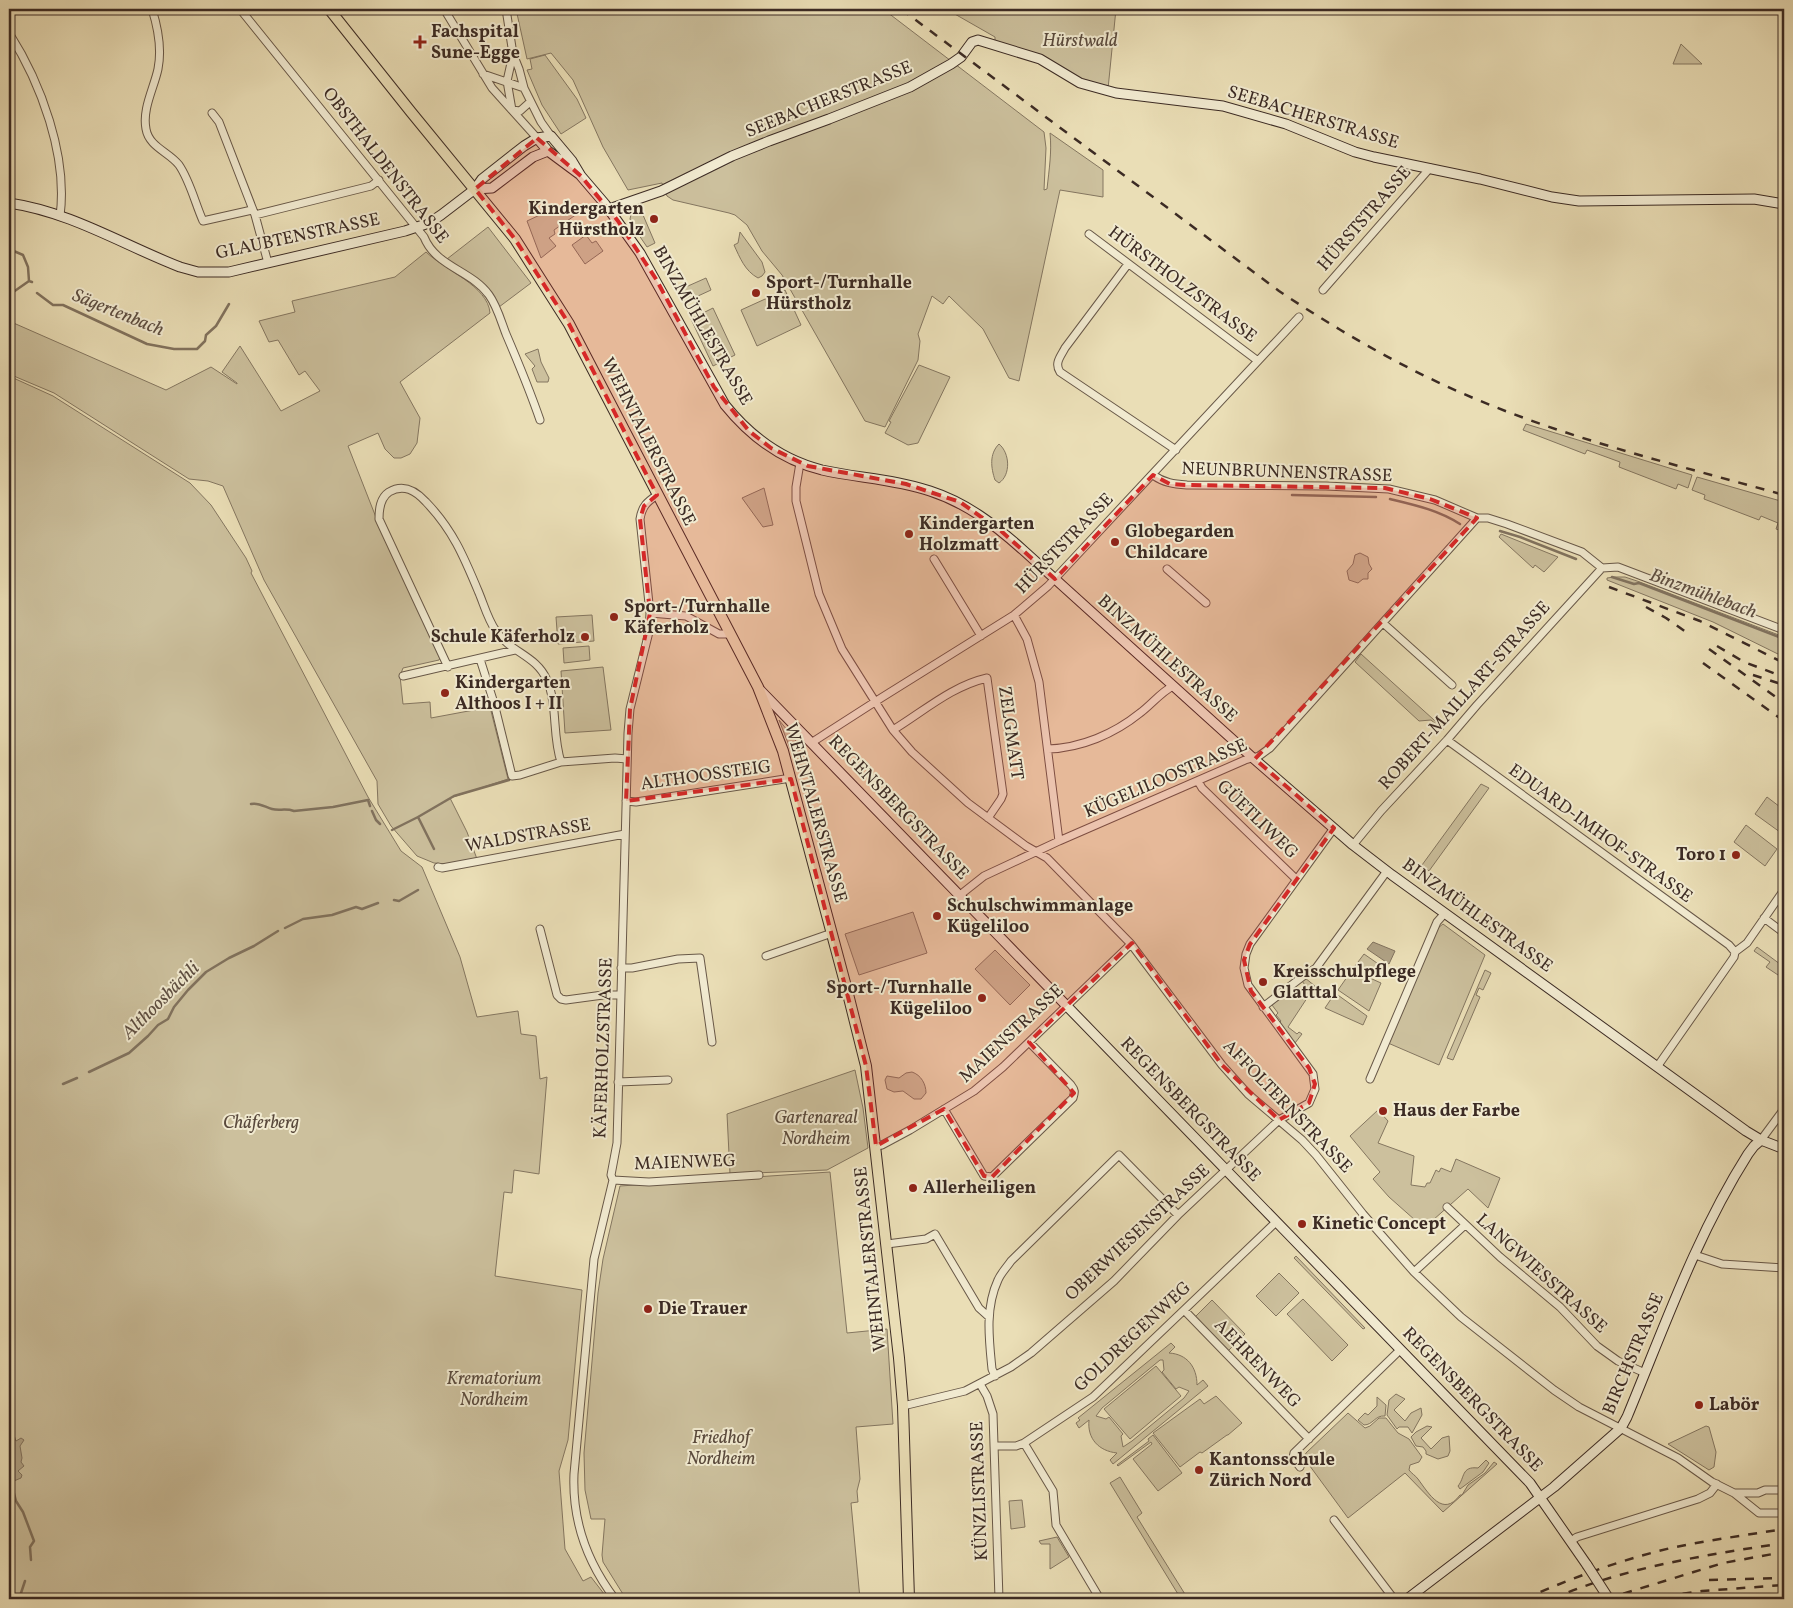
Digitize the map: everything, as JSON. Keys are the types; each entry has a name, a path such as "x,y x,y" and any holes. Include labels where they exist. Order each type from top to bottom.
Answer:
{"main road":[{"name":"WEHNTALERSTRASSE","path":"329,9 515,239 569,324 758,687 783,751 866,1066 887,1244 902,1406 909,1599"}],"street":[{"path":"152,9 157,25 159,52 158,69 145,122 146,131 150,140 177,163 183,171 203,221 371,186 378,180"},
{"name":"OBSTHALDENSTRASSE","path":"240,9 424,237 434,254 478,284 490,297 540,420"},
{"path":"444,9 498,96 536,138"},
{"path":"475,189 492,188 533,157 548,151 551,136 541,122 524,88 520,69 513,54 506,9"},
{"path":"9,33 28,66 43,99 54,135 61,182 60,216"},
{"name":"SEEBACHERSTRASSE","path":"609,209 662,191 732,156 910,87 951,64 961,57 972,42 978,40 1040,59 1080,83 1116,93 1222,106 1286,124 1355,152 1552,197 1579,200 1754,199 1784,204"},
{"path":"512,110 507,81 513,54"},
{"path":"483,74 524,88"},
{"path":"512,110 520,111 530,102"},
{"path":"212,113 219,122 253,212 268,263"},
{"path":"475,189 482,179 536,138 551,136"},
{"name":"BINZMÜHLESTRASSE","path":"551,136 609,209 640,252 725,405 739,422 759,439 771,448 822,470 917,487 960,502 982,516 1055,579 1252,758 1271,772 1354,845 1657,1067 1761,1140 1784,1149"},
{"name":"BINZMÜHLESTRASSE","path":"536,138 548,151 581,176"},
{"name":"HÜRSTSTRASSE","path":"1323,290 1430,168"},
{"name":"GLAUBTENSTRASSE","path":"9,203 60,216 103,232 161,260 208,273 229,272 429,223 475,189"},
{"name":"HÜRSTHOLZSTRASSE","path":"1088,234 1258,361"},
{"path":"1128,264 1066,348 1057,362 1057,367 1060,372 1176,450"},
{"name":"HÜRSTSTRASSE","path":"811,743 874,701 1014,615 1043,592 1299,317"},
{"name":"AFFOLTERNSTRASSE","path":"800,462 796,500 819,594 842,649 893,730 912,752 949,787 988,818 1047,858 1131,944 1222,1065 1248,1094 1316,1155 1363,1214 1414,1272 1461,1317 1554,1390 1584,1410 1678,1458 1734,1493 1758,1513 1784,1513"},
{"name":"NEUNBRUNNENSTRASSE","path":"1152,475 1170,484 1385,488 1430,499 1476,518 1488,518 1501,522 1582,552 1602,568"},
{"path":"448,667 380,519 379,511 383,498 396,489 409,489 417,493 449,529 465,559 495,630 515,650 532,659 540,666 547,680 553,705 557,749 561,762"},
{"name":"KÄFERHOLZSTRASSE","path":"614,1599 596,1572 586,1550 579,1529 573,1489 594,1259 613,1180 611,1176 617,1143 624,834 630,709 646,651 650,613 640,519 644,506 657,495"},
{"name":"KÜGELILOOSTRASSE","path":"960,895 984,876 1059,841 1259,756 1270,748 1476,518"},
{"path":"934,559 981,636"},
{"path":"1602,568 1618,567 1784,630"},
{"name":"ROBERT-MAILLART-STRASSE","path":"1354,845 1381,811 1602,568"},
{"path":"1167,569 1206,602"},
{"path":"650,613 686,616 719,634 730,634"},
{"path":"1014,615 1027,639 1039,682 1059,841"},
{"path":"1383,623 1452,685"},
{"path":"403,676 515,650"},
{"path":"480,659 494,703 512,776 561,762 614,758 628,759"},
{"name":"ZELGMATT","path":"893,730 959,687 987,678 1003,794 988,818"},
{"path":"1048,749 1073,746 1115,730 1139,715 1167,689 1173,686"},
{"name":"REGENSBERGSTRASSE","path":"758,687 1527,1479 1609,1599"},
{"name":"EDUARD-IMHOF-STRASSE","path":"1447,740 1729,945 1735,952"},
{"name":"ALTHOOSSTEIG","path":"626,801 650,800 790,778"},
{"name":"GÜETLIWEG","path":"1198,781 1202,788 1296,878"},
{"name":"OBERWIESENSTRASSE","path":"902,1406 965,1391 1011,1367 1038,1347 1114,1281 1178,1215 1279,1120 1309,1103 1313,1096 1315,1084 1313,1074 1250,991 1244,974 1246,954 1250,944 1334,828"},
{"name":"WALDSTRASSE","path":"438,867 442,868 624,834"},
{"path":"1264,1007 1316,968 1387,871"},
{"path":"1657,1067 1734,957 1735,952 1747,943 1784,890"},
{"path":"1370,1079 1437,922 1445,913"},
{"path":"1764,918 1784,933"},
{"path":"540,929 557,994 561,999 620,995"},
{"path":"766,956 832,933"},
{"name":"MAIENSTRASSE","path":"876,1146 882,1145 910,1130 974,1091 1003,1068 1131,944"},
{"path":"621,968 632,968 678,959 700,958 712,1042"},
{"path":"944,1110 984,1176 992,1177 1073,1098 1074,1089 1071,1085 1029,1042"},
{"path":"618,1082 668,1080"},
{"name":"BIRCHSTRASSE","path":"1407,1599 1559,1483 1621,1428 1716,1208 1754,1146 1761,1140 1784,1109"},
{"path":"995,1376 992,1369 989,1317 991,1302 998,1279 1011,1260 1119,1155 1178,1215"},
{"name":"MAIENWEG","path":"613,1180 649,1182 759,1175"},
{"name":"LANGWIESSTRASSE","path":"1447,1207 1465,1225 1560,1307 1597,1346 1618,1361 1645,1373"},
{"name":"GOLDREGENWEG","path":"995,1446 1016,1446 1024,1443 1093,1396 1276,1222"},
{"path":"1414,1272 1465,1225"},
{"path":"887,1244 926,1239 935,1234 979,1308 989,1317"},
{"path":"1696,1255 1714,1262 1733,1266 1784,1268"},
{"name":"AEHRENWEG","path":"1184,1310 1309,1439"},
{"path":"1300,1467 1293,1458 1294,1453 1400,1350"},
{"name":"KÜNZLISTRASSE","path":"980,1384 993,1414 999,1599"},
{"path":"1024,1443 1053,1491 1056,1525 1100,1599"},
{"path":"1571,1541 1585,1534 1698,1499 1710,1493 1717,1484"},
{"name":"AFFOLTERNSTRASSE","path":"1734,1493 1758,1494 1765,1490 1784,1490"},
{"path":"1334,1520 1394,1599"}],"highlighted area":[{"path":"537,138 581,176 618,221 656,279 714,387 749,431 771,448 808,466 906,484 960,502 1000,530 1055,579 1153,475 1170,484 1187,485 1385,488 1430,499 1477,518 1255,759 1334,828 1250,944 1244,960 1251,991 1309,1068 1315,1084 1309,1103 1279,1120 1222,1065 1132,943 1029,1042 1074,1093 992,1177 984,1176 944,1109 876,1146 866,1066 791,779 626,801 630,709 650,613 640,519 644,506 657,495 569,324 515,239 475,189"}],"green space":[{"path":"516,9 883,9 1044,132 1046,148 1044,190 1047,189 1051,147 1050,133 1103,170 1103,197 1060,190 1019,381 1009,378 983,329 949,296 943,304 932,296 918,334 920,341 918,360 885,427 865,421 782,275 762,251 747,225 735,215 673,200 667,196 662,183 628,190 603,147 573,80 551,53 527,59"},
{"name":"Hürstwald","path":"946,9 1116,9 1108,89 1079,80 995,41 995,37"},
{"path":"1681,44 1702,64 1673,64"},
{"path":"545,55 577,99 586,118 561,134 542,105 527,70 532,69 530,59"},
{"path":"584,204 587,207 554,230 555,234 549,238 556,246 541,258 527,221 542,214 566,212"},
{"path":"640,208 655,243 647,247 630,222 632,210"},
{"path":"488,227 531,283 499,307 475,278 447,259"},
{"path":"740,232 762,262 765,272 758,278 746,268 734,245 738,243"},
{"path":"586,235 592,243 596,241 603,251 585,264 572,245"},
{"path":"426,252 474,287 487,303 490,313 400,382 420,418 417,443 410,454 401,458 394,458 385,449 378,433 348,446 379,525 440,658 439,660 403,668 400,676 403,704 430,702 431,718 490,707 508,779 450,798 467,832 477,859 449,864 434,863 417,856 391,826 378,804 377,781 264,580 223,486 208,481 189,479 54,393 9,374 9,321 166,390 211,367 237,384 222,372 240,346 281,411 320,391 305,371 299,375 278,340 269,342 259,321 295,312 292,301 395,277"},
{"path":"706,278 711,290 685,302 679,290"},
{"path":"785,290 801,325 757,346 741,310"},
{"path":"713,308 735,355 713,366 691,319"},
{"path":"538,349 541,362 549,378 548,382 537,382 532,369 535,366 525,354"},
{"path":"919,365 950,377 918,443 908,445 885,433 891,422 889,421"},
{"name":"Chäferberg","path":"9,376 53,396 190,483 211,505 246,558 252,571 251,573 368,797 401,851 422,867 460,957 477,1017 518,1011 521,1034 536,1036 540,1079 547,1077 539,1174 514,1170 512,1193 504,1192 495,1276 582,1290 568,1440 559,1471 565,1549 583,1581 591,1577 608,1599 9,1599"},
{"path":"1526,424 1692,475 1688,488 1678,484 1676,489 1619,467 1620,462 1587,450 1585,454 1523,430"},
{"path":"999,444 1003,448 1008,464 1006,475 999,483 995,480 992,457"},
{"path":"1697,477 1784,502 1784,532 1776,529 1778,523 1761,516 1759,520 1704,499 1705,495 1692,490"},
{"path":"764,488 773,525 763,527 742,498"},
{"path":"1501,534 1558,557 1544,572 1535,565 1533,568 1499,537"},
{"path":"1360,553 1368,557 1372,569 1368,573 1368,579 1363,579 1358,583 1349,580 1347,571 1353,564 1355,555"},
{"path":"1625,577 1637,581 1784,637 1784,657 1713,622 1607,580 1607,578"},
{"path":"592,615 594,641 558,644 556,617"},
{"path":"589,646 590,660 564,663 563,648"},
{"path":"1361,654 1444,729 1431,720 1419,721 1355,662"},
{"path":"603,667 611,730 565,733 561,671"},
{"path":"779,720 809,757 795,761"},
{"path":"1481,784 1489,788 1429,871 1422,865"},
{"path":"1767,797 1784,810 1784,835 1755,814"},
{"path":"1746,825 1777,849 1765,866 1734,842"},
{"path":"913,912 927,953 859,975 845,934"},
{"path":"1443,924 1485,955 1439,1065 1388,1043 1438,928"},
{"path":"1757,947 1784,967 1784,979 1766,967 1770,962 1754,951"},
{"path":"995,950 1030,985 1010,1005 975,969"},
{"path":"1364,954 1387,970 1383,978 1355,966"},
{"path":"1352,970 1381,983 1369,1011 1338,990"},
{"path":"1485,970 1491,973 1483,990 1479,988 1476,995 1480,997 1453,1060 1447,1058"},
{"path":"1305,978 1315,986 1288,1027 1297,1034 1299,1032 1302,1034 1295,1043 1279,1023 1281,1021 1276,1015 1278,1013 1272,1005 1295,987 1299,991 1305,985 1302,981"},
{"path":"1335,993 1367,1016 1363,1025 1325,1008"},
{"name":"Gartenareal Nordheim","path":"855,1070 863,1108 868,1148 827,1170 730,1174 727,1114"},
{"path":"912,1072 922,1080 925,1086 926,1093 921,1099 914,1099 903,1091 894,1092 887,1089 885,1080 887,1076 899,1078 906,1073"},
{"path":"1378,1110 1388,1121 1378,1143 1414,1156 1411,1185 1425,1187 1427,1183 1430,1183 1436,1170 1439,1172 1441,1168 1451,1172 1456,1159 1500,1178 1488,1208 1468,1189 1424,1228 1389,1197 1373,1179 1380,1172 1350,1136"},
{"name":"Friedhof Nordheim","path":"830,1172 847,1333 887,1329 893,1424 856,1427 860,1479 857,1491 858,1502 851,1503 860,1599 626,1599 603,1562 605,1519 591,1519 585,1490 584,1453 598,1293 603,1259 620,1186"},
{"path":"1296,1256 1365,1328 1363,1329 1294,1258"},
{"path":"1279,1273 1299,1293 1276,1316 1256,1296"},
{"path":"1303,1299 1348,1345 1332,1361 1287,1314"},
{"path":"1212,1300 1245,1334 1228,1351 1195,1317"},
{"path":"1171,1343 1175,1347 1169,1353 1186,1359 1193,1367 1197,1378 1197,1385 1203,1380 1208,1386 1113,1464 1110,1460 1117,1453 1100,1447 1092,1438 1089,1420 1079,1428 1076,1423 1080,1420 1078,1418","holes":["1160,1360 1163,1360 1164,1370 1162,1372 1176,1389 1179,1387 1189,1391 1184,1398 1123,1447 1121,1436 1123,1434 1109,1417 1106,1419 1096,1416 1102,1408"]},
{"path":"1156,1366 1181,1396 1130,1439 1104,1409"},
{"path":"1396,1394 1405,1399 1394,1410 1405,1421 1411,1413 1421,1408 1422,1415 1412,1433 1408,1427 1399,1427 1397,1429 1387,1415 1389,1400"},
{"path":"1216,1396 1242,1423 1228,1435 1180,1467 1153,1433 1200,1399 1204,1404"},
{"path":"1377,1397 1386,1405 1385,1416 1364,1425 1358,1420 1365,1413 1368,1415 1377,1406"},
{"path":"1348,1413 1365,1428 1379,1418 1386,1418 1398,1433 1409,1439 1422,1457 1419,1462 1410,1465 1409,1470 1432,1497 1442,1504 1454,1502 1462,1495 1468,1485 1485,1473 1494,1462 1497,1464 1443,1512 1405,1473 1348,1518 1304,1458 1306,1453"},
{"path":"1427,1426 1432,1427 1421,1438 1431,1449 1442,1438 1449,1436 1450,1451 1448,1456 1438,1459 1426,1454 1423,1447 1416,1446 1411,1437"},
{"path":"1706,1426 1709,1427 1716,1452 1714,1467 1709,1470 1668,1444"},
{"path":"1153,1435 1182,1473 1158,1491 1133,1459 1152,1444 1151,1442 1117,1465 1149,1441 1148,1439"},
{"path":"1486,1460 1489,1463 1483,1472 1460,1489 1458,1486 1464,1473 1469,1469 1478,1468"},
{"path":"1120,1477 1142,1513 1137,1517 1188,1599 1181,1599 1110,1483"},
{"path":"1022,1500 1025,1527 1011,1529 1009,1501"},
{"path":"1057,1537 1069,1557 1050,1569 1050,1544 1041,1544 1039,1541"}],"shaded area":[{"path":"1373,942 1395,951 1389,964 1367,949"},
{"path":"14,1435 16,1441 21,1438 24,1440 20,1446 21,1462 24,1466 18,1471 22,1475 21,1478 9,1483 9,1439"}],"waterway":[{"path":"9,249 23,255 28,267 29,281"},
{"name":"Sägertenbach","path":"9,295 29,281 32,282"},
{"name":"Sägertenbach","path":"37,293 53,305 63,305 147,344 174,349 197,349 205,341 206,335 216,326 229,304"},
{"name":"Binzmühlebach","path":"1292,495 1376,497"},
{"name":"Binzmühlebach","path":"1390,499 1435,512 1460,524"},
{"name":"Binzmühlebach","path":"1500,531 1576,559"},
{"name":"Binzmühlebach","path":"1612,577 1634,584 1639,583 1784,639"},
{"name":"Althoosbächli","path":"434,849 418,817 454,796 509,780"},
{"path":"251,804 259,804 275,810 294,811 333,807 368,800 370,806"},
{"path":"372,811 380,824"},
{"path":"392,830 418,817"},
{"name":"Althoosbächli","path":"394,900 399,901 418,890"},
{"name":"Althoosbächli","path":"285,928 303,919 332,915 356,907 362,909 378,903"},
{"name":"Althoosbächli","path":"89,1072 129,1053 158,1025 168,1019 174,1007 206,972 278,931"},
{"name":"Althoosbächli","path":"63,1084 77,1078"},
{"path":"11,1482 16,1501 23,1512 34,1541 30,1547 31,1560"},
{"path":"19,1599 25,1581"}],"railway":[{"path":"901,9 1279,291 1327,322 1376,350 1426,377 1515,415 1629,452 1784,495"},
{"path":"1609,587 1700,621 1784,663"},
{"path":"1646,607 1686,632"},
{"path":"1717,646 1744,662 1784,677"},
{"path":"1709,649 1784,703"},
{"path":"1703,663 1784,721"},
{"path":"1753,675 1784,685"},
{"path":"1524,1599 1596,1570 1633,1558 1699,1542 1784,1529"},
{"path":"1552,1599 1608,1578 1637,1570 1784,1543"},
{"path":"1606,1599 1723,1563 1784,1552"},
{"path":"1709,1580 1784,1578"},
{"path":"1647,1599 1702,1591 1784,1585"}],"place":[{"name":"Fachspital Sune-Egge","path":"420,42"},
{"name":"Kindergarten Hürstholz","path":"654,219"},
{"name":"Sport-/Turnhalle Hürstholz","path":"756,293"},
{"name":"Kindergarten Holzmatt","path":"909,534"},
{"name":"Globegarden Childcare","path":"1115,542"},
{"name":"Sport-/Turnhalle Käferholz","path":"614,617"},
{"name":"Schule Käferholz","path":"585,637"},
{"name":"Kindergarten Althoos I + II","path":"445,693"},
{"name":"Toro 1","path":"1736,855"},
{"name":"Schulschwimmanlage Kügeliloo","path":"937,916"},
{"name":"Kreisschulpflege Glatttal","path":"1263,982"},
{"name":"Sport-/Turnhalle Kügeliloo","path":"982,998"},
{"name":"Haus der Farbe","path":"1383,1111"},
{"name":"Allerheiligen","path":"913,1188"},
{"name":"Kinetic Concept","path":"1302,1224"},
{"name":"Die Trauer","path":"648,1309"},
{"name":"Labör","path":"1699,1405"},
{"name":"Kantonsschule Zürich Nord","path":"1199,1470"}],"park label":[{"name":"Krematorium Nordheim","path":"494,1389"}]}
